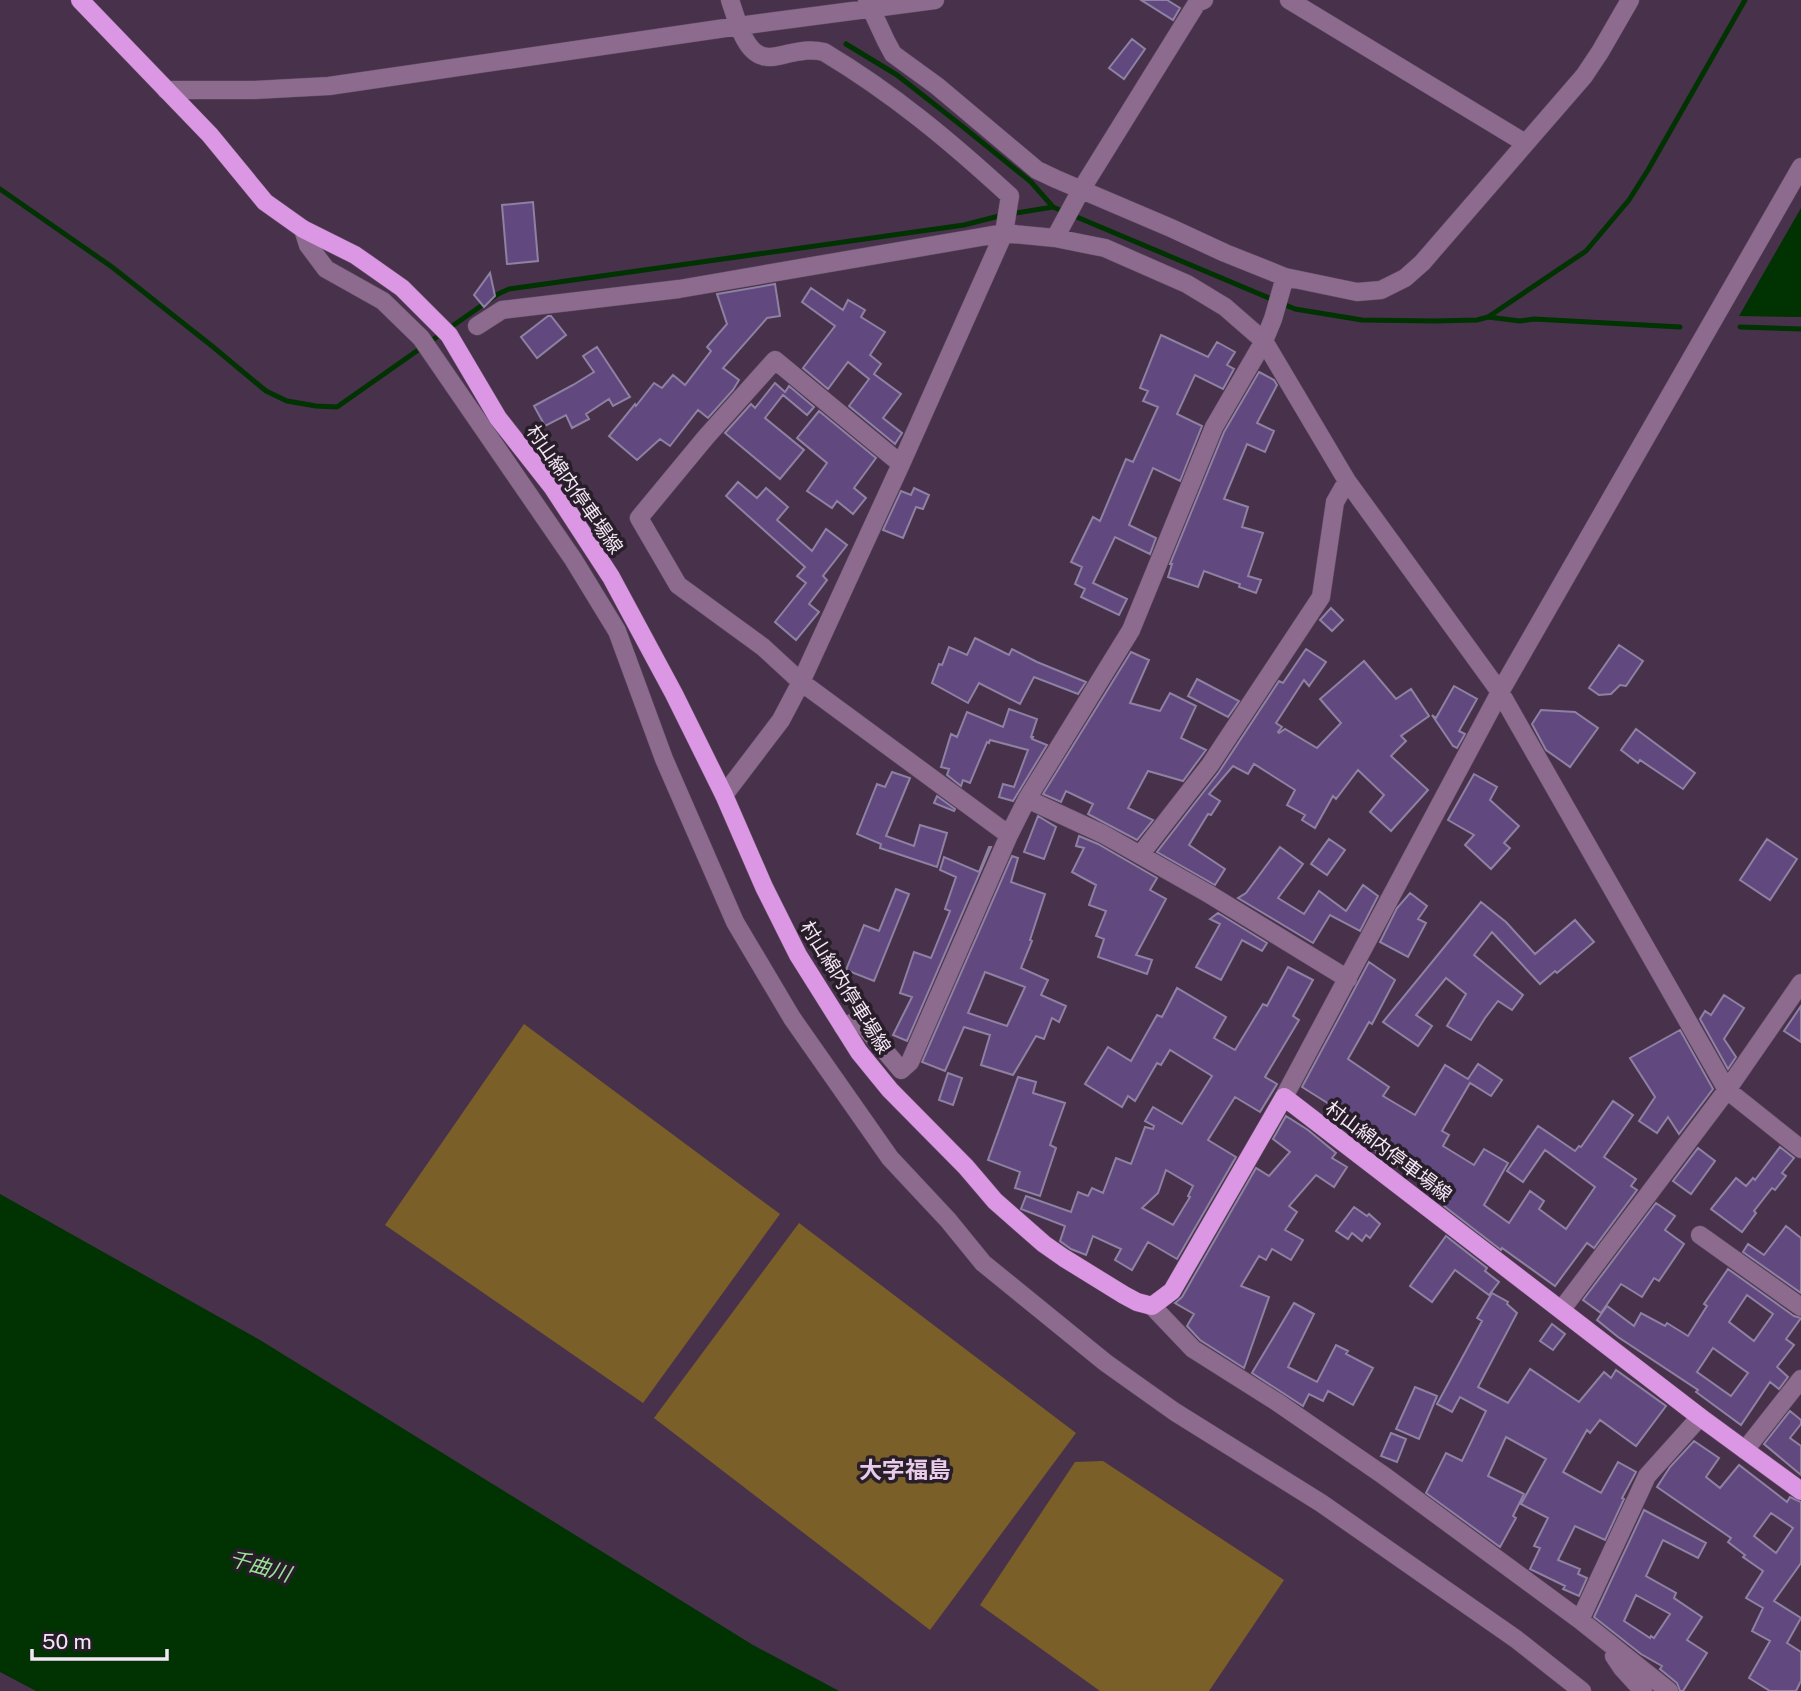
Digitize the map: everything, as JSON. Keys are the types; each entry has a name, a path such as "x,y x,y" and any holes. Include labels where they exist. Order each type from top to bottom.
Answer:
{"main road":[{"name":"村山綿内停車場線","path":"80,0 210,135 265,202 303,229 355,255 402,288 449,335 498,418 552,488 611,577 724,795 792,944 859,1052 890,1090 995,1201 1044,1244 1130,1298 1152,1306"},
{"name":"村山綿内停車場線","path":"1284,1097 1700,1417 1801,1491"},
{"path":"1152,1306 1171,1291 1284,1097"}],"street":[{"path":"724,795 781,720 801,682 1005,230 1010,196 908,107 824,52 813,50 766,58 755,53 749,47 739,26 730,0"},
{"path":"166,90 254,90 329,86 739,26 869,4 935,0"},
{"path":"1057,233 1197,3 1204,0"},
{"path":"1289,0 1525,143"},
{"path":"869,4 893,54 937,86 1037,170 1079,194 1225,253 1284,282 1357,292 1381,290 1405,278 1422,263 1584,76 1630,0"},
{"path":"1284,1097 1500,692 1801,167"},
{"path":"303,229 308,245 326,269 383,301 421,338 573,559 617,631 664,759 735,922 792,1018 890,1158 948,1220 983,1264 1106,1363 1175,1412 1340,1517 1516,1639 1582,1691"},
{"path":"477,326 502,310 678,289 1005,230 1057,233 1105,248 1187,284 1225,307 1264,341 1347,481 1500,692 1727,1090 1801,1149"},
{"path":"843,1027 859,1020 901,1070 910,1062 1027,799 1130,630 1214,428 1264,341 1284,282"},
{"path":"901,464 775,360 639,518 678,585 763,647 801,682 1009,835"},
{"path":"1140,855 1210,765 1321,597 1335,502 1347,481"},
{"path":"1027,799 1103,834 1209,894 1348,979"},
{"path":"1562,1309 1727,1090 1801,983"},
{"path":"1700,1234 1801,1307"},
{"path":"1152,1306 1193,1349 1277,1402 1383,1475 1580,1620 1669,1691"},
{"path":"1745,1450 1801,1379"},
{"path":"1580,1620 1647,1476 1700,1417"},
{"path":"1601,1637 1622,1668 1643,1691"}],"shaded area":[{"path":"524,1024 780,1214 643,1403 385,1225"},
{"path":"799,1223 1076,1433 930,1630 654,1418"},
{"path":"1103,1461 1284,1580 1209,1691 1100,1691 980,1605 1075,1462"}],"water":[{"path":"1801,208 1801,317 1739,316"},
{"name":"千曲川","path":"0,1194 260,1340 753,1645 839,1691 36,1691 0,1672"}],"building":[{"path":"1141,0 1167,0 1180,8 1173,20"},
{"path":"1132,39 1145,49 1124,79 1109,68"},
{"path":"533,202 538,261 507,264 502,205"},
{"path":"490,273 495,296 484,307 474,295"},
{"path":"775,284 780,316 767,318 723,368 739,380 708,418 698,410 670,446 660,439 637,460 609,436 654,383 662,388 673,375 685,385 711,351 707,347 727,324 717,294"},
{"path":"811,288 843,310 848,300 865,310 861,317 885,332 870,355 881,364 874,374 901,394 883,418 902,433 895,444 849,406 869,379 848,362 828,389 803,368 835,326 802,302"},
{"path":"551,316 566,335 537,358 521,337"},
{"path":"1161,335 1208,357 1217,342 1235,352 1227,365 1234,369 1223,389 1195,375 1177,414 1202,426 1180,481 1153,468 1129,525 1156,538 1150,554 1115,537 1093,583 1127,599 1119,615 1081,597 1085,589 1075,584 1082,567 1071,562 1093,517 1100,521 1126,459 1133,462 1158,407 1143,401 1148,391 1140,388"},
{"path":"597,347 630,397 613,406 609,399 586,414 589,419 572,428 566,415 545,426 534,406 594,372 583,356"},
{"path":"1259,372 1274,380 1277,385 1257,423 1274,431 1265,452 1247,444 1224,499 1248,507 1242,527 1263,533 1248,576 1261,580 1256,593 1204,571 1198,587 1168,577 1170,564 1224,432"},
{"path":"775,383 785,392 789,386 814,407 807,415 783,395 765,418 804,450 780,479 725,433 751,404 755,408"},
{"path":"819,411 876,458 854,488 866,498 853,514 837,501 832,508 807,491 827,463 797,438"},
{"path":"738,482 757,498 766,488 788,507 777,520 812,551 826,529 847,545 823,576 827,580 809,604 819,612 796,640 775,622 806,583 797,576 805,567 726,496"},
{"path":"914,488 929,495 923,509 916,507 903,538 883,530 901,491 911,495"},
{"path":"1331,608 1343,620 1332,631 1320,620"},
{"path":"975,638 1009,655 1012,649 1086,682 1078,694 1034,677 1020,704 979,683 968,703 932,683 949,647 967,655"},
{"path":"1619,645 1643,661 1626,686 1620,685 1611,694 1599,695 1589,688"},
{"path":"1306,649 1326,662 1309,686 1304,680 1276,723 1282,727 1278,732 1285,729 1317,748 1341,723 1320,699 1364,661 1396,699 1411,689 1429,716 1401,736 1406,741 1391,756 1428,790 1391,831 1370,812 1384,795 1358,770 1336,799 1333,796 1315,828 1302,820 1305,815 1287,805 1295,790 1254,764 1248,774 1233,766 1209,794 1220,801 1211,815 1208,814 1189,845 1225,869 1215,885 1157,852 1219,772 1279,681 1283,683"},
{"path":"1131,652 1149,660 1130,703 1160,711 1170,693 1196,706 1181,738 1206,750 1183,781 1148,771 1128,808 1153,820 1137,840 1088,814 1093,804 1066,791 1061,802 1043,794"},
{"path":"1197,679 1239,701 1228,717 1188,696"},
{"path":"1454,686 1477,699 1459,731 1465,734 1457,748 1432,715 1436,718"},
{"path":"1009,709 1037,719 1031,737 1047,745 1013,801 999,797 1003,784 1014,787 1028,750 990,740 970,783 963,780 961,786 947,775 949,769 941,767 951,734 957,737 967,712 1003,727"},
{"path":"1541,710 1575,712 1598,728 1570,767 1546,750 1532,724"},
{"path":"1636,729 1695,773 1683,789 1621,750"},
{"path":"892,772 910,778 886,836 914,846 920,825 947,833 937,867 880,848 881,844 857,834 877,784 885,787"},
{"path":"1474,774 1497,787 1490,800 1519,826 1504,843 1510,848 1491,869 1465,845 1474,835 1448,820"},
{"path":"937,796 955,809 954,811 934,803"},
{"path":"1038,816 1056,827 1044,859 1024,852"},
{"path":"1079,836 1157,878 1150,890 1166,899 1136,955 1152,960 1147,974 1098,957 1104,939 1096,936 1106,911 1089,905 1096,885 1072,872 1084,848 1076,846"},
{"path":"1329,839 1345,850 1327,875 1311,864"},
{"path":"1767,839 1797,859 1770,900 1740,880"},
{"path":"991,847 907,1041 893,1035 912,997 900,993 914,952 931,958 950,911 945,909 956,877 940,870 944,857 979,872"},
{"path":"1280,847 1303,864 1278,898 1304,914 1319,891 1346,911 1363,885 1378,896 1360,931 1330,915 1313,943 1238,898 1246,893"},
{"path":"1012,856 1018,858 1011,882 1045,894 1030,940 1032,941 1021,968 1048,980 1041,995 1066,1006 1059,1022 1052,1018 1044,1039 1036,1036 1013,1075 981,1065 990,1035 964,1027 945,1071 922,1062","holes":["985,972 1025,987 1007,1026 968,1013"]},
{"path":"896,889 909,894 874,981 846,970 864,925 879,931"},
{"path":"1410,893 1427,906 1418,919 1426,923 1408,957 1380,942 1397,908"},
{"path":"1481,902 1506,922 1535,954 1575,920 1594,942 1540,984 1492,932 1474,955 1523,995 1512,1010 1498,1001 1471,1040 1447,1026 1466,994 1446,978 1416,1015 1432,1026 1418,1046 1383,1022"},
{"path":"1218,913 1267,943 1262,951 1242,940 1221,980 1196,967 1220,924 1210,919"},
{"path":"1369,962 1395,980 1372,1024 1369,1022 1348,1059 1389,1087 1383,1096 1415,1115 1445,1065 1468,1079 1478,1064 1502,1080 1491,1096 1470,1083 1442,1131 1449,1135 1443,1146 1474,1165 1484,1149 1508,1163 1484,1205 1509,1223 1530,1191 1544,1201 1539,1209 1566,1229 1595,1187 1545,1150 1523,1182 1507,1171 1538,1126 1575,1151 1581,1147 1613,1101 1633,1115 1604,1157 1636,1179 1631,1186 1637,1190 1594,1248 1587,1243 1555,1286 1502,1248 1501,1250 1444,1206 1449,1198 1376,1153 1377,1151 1354,1135 1357,1130 1334,1114 1337,1109 1302,1087"},
{"path":"1288,967 1313,980 1293,1016 1299,1020 1265,1077 1277,1084 1260,1112 1235,1097 1208,1140 1236,1157 1177,1259 1148,1242 1132,1270 1115,1260 1121,1249 1093,1236 1086,1255 1071,1249 1060,1241 1065,1226 1021,1209 1026,1196 1071,1212 1078,1192 1088,1196 1092,1188 1103,1193 1116,1158 1131,1164 1145,1127 1153,1129 1154,1126 1145,1121 1153,1107 1182,1124 1212,1076 1170,1050 1161,1065 1157,1063 1135,1101 1128,1096 1122,1107 1085,1084 1108,1047 1131,1061 1157,1015 1162,1017 1177,988 1226,1017 1214,1038 1235,1050 1263,1004 1267,1006","holes":["1166,1170 1193,1186 1188,1196 1190,1197 1173,1225 1142,1208 1158,1193"]},
{"path":"1724,995 1744,1008 1724,1039 1736,1057 1728,1069 1700,1019 1705,1011 1711,1015"},
{"path":"1801,1006 1801,1042 1784,1031"},
{"path":"1680,1030 1713,1089 1679,1134 1668,1117 1657,1133 1639,1121 1655,1097 1630,1058"},
{"path":"948,1073 962,1078 953,1105 939,1100"},
{"path":"1018,1077 1036,1082 1033,1093 1065,1103 1050,1145 1056,1148 1040,1196 1015,1188 1020,1172 988,1160"},
{"path":"1286,1116 1336,1153 1332,1158 1347,1167 1334,1187 1316,1175 1289,1206 1297,1212 1285,1230 1303,1240 1291,1260 1272,1249 1266,1260 1259,1256 1241,1286 1269,1297 1244,1368 1200,1340 1187,1326 1194,1314 1175,1303 1182,1297 1256,1168 1269,1176 1290,1152 1273,1139"},
{"path":"1780,1147 1794,1158 1782,1173 1786,1176 1775,1190 1772,1188 1742,1232 1711,1209 1736,1178 1746,1186 1753,1178 1755,1180"},
{"path":"1698,1148 1715,1161 1691,1194 1673,1181"},
{"path":"1656,1203 1675,1216 1665,1230 1684,1244 1659,1281 1654,1278 1642,1297 1621,1284 1601,1313 1583,1300"},
{"path":"1354,1207 1367,1216 1369,1214 1380,1224 1370,1238 1366,1235 1362,1241 1352,1233 1348,1239 1336,1231"},
{"path":"1786,1226 1801,1238 1801,1293 1743,1252 1748,1244 1764,1255"},
{"path":"1446,1236 1487,1268 1485,1271 1499,1282 1489,1295 1455,1270 1432,1302 1410,1286"},
{"path":"1728,1269 1794,1316 1801,1318 1786,1339 1794,1345 1777,1367 1788,1377 1779,1389 1770,1382 1741,1425 1696,1392 1698,1390 1597,1320 1607,1306 1634,1326 1641,1313 1665,1326 1667,1323 1688,1336 1707,1306 1704,1304","holes":["1747,1295 1773,1314 1754,1341 1729,1322","1713,1348 1748,1373 1731,1396 1697,1372"]},
{"path":"1492,1293 1508,1302 1517,1313 1478,1387 1508,1403 1530,1369 1579,1402 1604,1372 1611,1378 1616,1370 1666,1406 1636,1446 1600,1420 1590,1433 1587,1430 1563,1472 1601,1493 1618,1462 1636,1472 1605,1540 1575,1526 1558,1560 1580,1569 1578,1574 1587,1578 1579,1596 1530,1569 1540,1548 1534,1546 1548,1518 1521,1504 1546,1459 1506,1437 1488,1476 1524,1494 1513,1516 1516,1518 1500,1547 1426,1493 1446,1453 1462,1461 1486,1411 1460,1397 1452,1412 1437,1404 1482,1321 1477,1318"},
{"path":"1294,1303 1314,1314 1288,1367 1317,1382 1336,1345 1348,1351 1346,1354 1373,1368 1353,1405 1328,1391 1323,1401 1309,1394 1303,1406 1252,1373"},
{"path":"1552,1324 1565,1334 1553,1350 1540,1341"},
{"path":"1415,1387 1437,1396 1419,1439 1396,1429"},
{"path":"1790,1411 1801,1420 1790,1438 1801,1446 1801,1475 1764,1444"},
{"path":"1391,1433 1406,1439 1397,1462 1381,1456"},
{"path":"1694,1441 1719,1458 1706,1477 1720,1488 1739,1465 1787,1502 1790,1497 1801,1502 1801,1563 1774,1601 1801,1618 1787,1643 1801,1652 1801,1681 1796,1691 1770,1691 1749,1678 1770,1641 1752,1631 1763,1608 1746,1598 1763,1571 1728,1542 1731,1538 1657,1487 1670,1467","holes":["1771,1513 1793,1528 1776,1553 1754,1536"]},
{"path":"1644,1510 1706,1543 1698,1558 1663,1540 1646,1576 1676,1593 1674,1598 1702,1617 1687,1640 1707,1653 1683,1691 1660,1669 1662,1666 1641,1654 1594,1617","holes":["1636,1595 1670,1614 1654,1638 1624,1621"]}],"waterway":[{"path":"1488,317 1586,251 1629,200 1745,0"},
{"path":"846,44 897,75 962,126 1031,182 1053,207 1295,309 1362,320 1435,321 1477,320 1488,317 1520,321 1534,319 1680,327"},
{"path":"0,189 112,267 266,391 287,401 337,407 509,289 964,225 1053,207"},
{"path":"1740,327 1801,329"}],"district":[{"name":"大字福島","path":"905,1469"}]}
